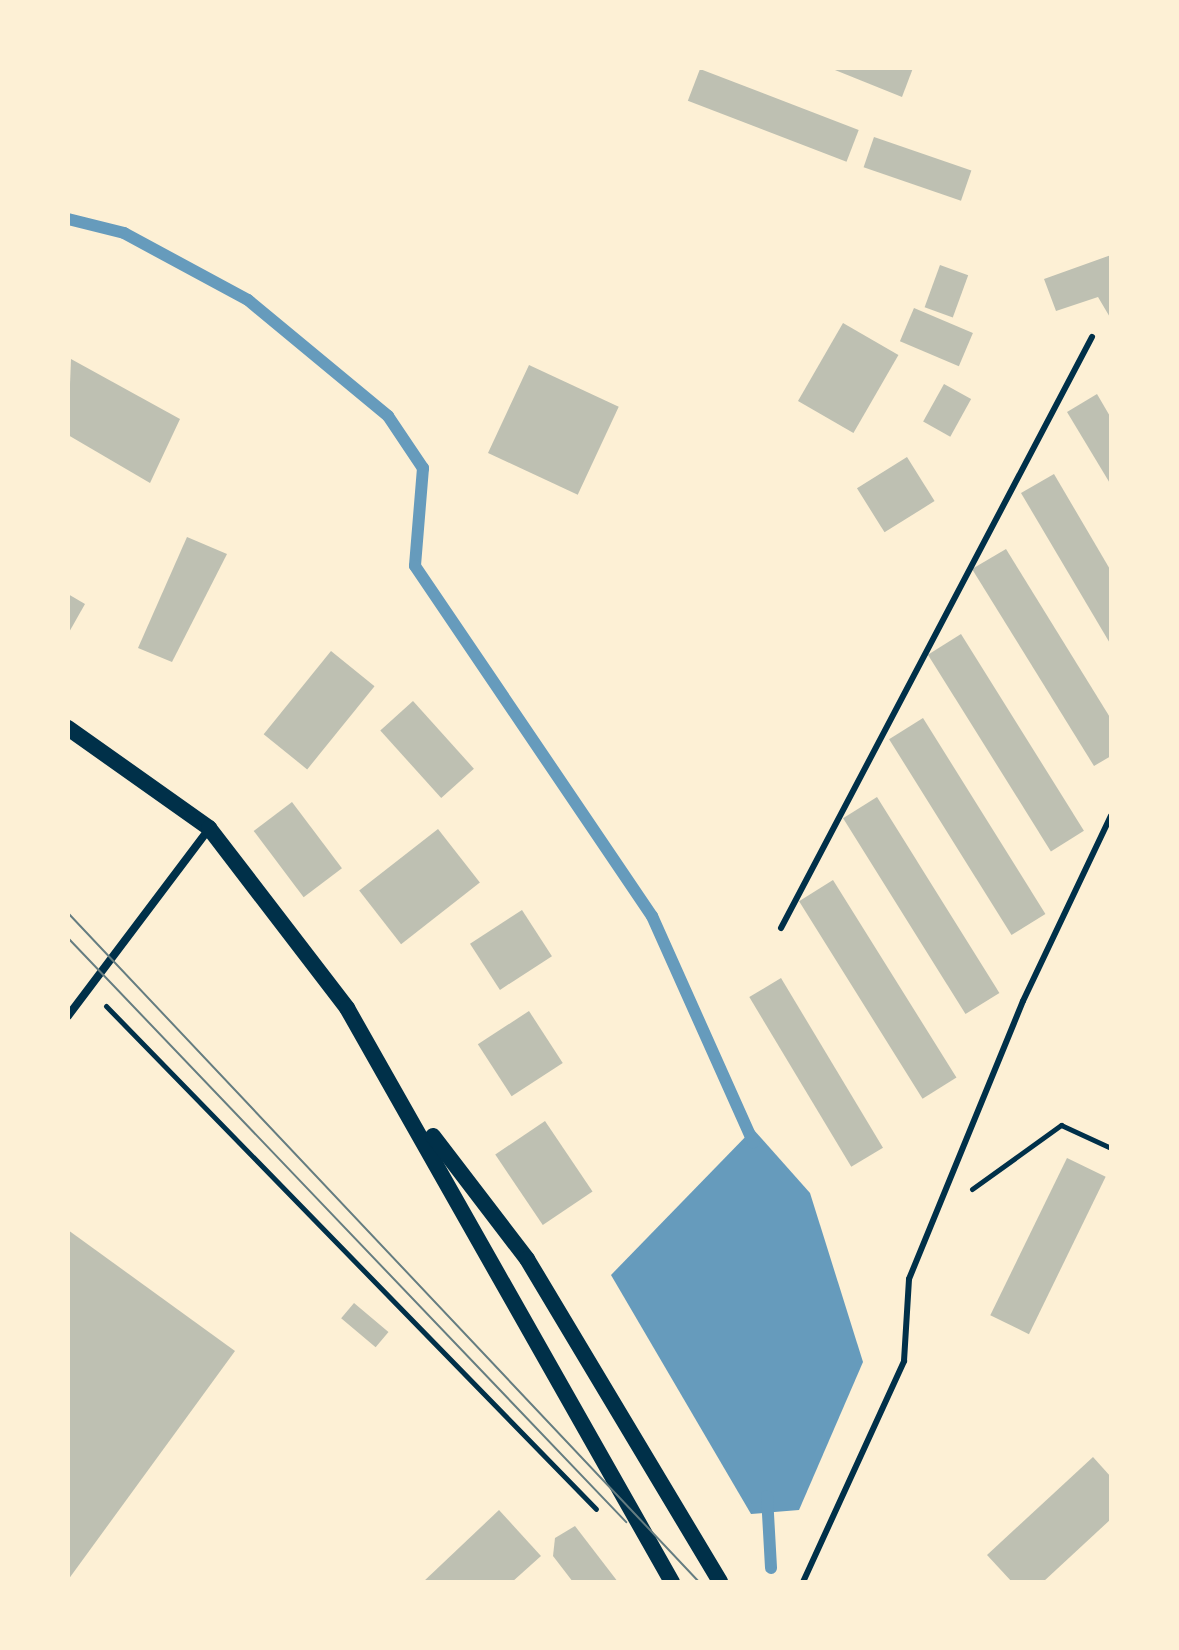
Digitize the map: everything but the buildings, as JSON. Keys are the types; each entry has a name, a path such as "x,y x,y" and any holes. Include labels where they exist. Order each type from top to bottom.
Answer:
{"main road":[{"path":"68,728 209,828 347,1008 400,1093 672,1582"},
{"path":"400,1093 527,1259 720,1582"}],"street":[{"path":"68,1016 209,828"}],"lane":[{"path":"781,928 1092,337"},
{"path":"803,1582 904,1361 909,1279 1023,1001 1111,816"}],"path":[{"path":"87,988 602,1516"},
{"path":"935,1215 1061,1125 1111,1148"}],"water":[{"path":"753,1129 810,1193 863,1362 799,1510 751,1514 611,1275"}],"waterway":[{"path":"68,219 124,233 248,300 388,416 423,468 415,566 652,916 753,1142"},
{"path":"767,1496 771,1568"}],"tram line":[{"path":"68,913 699,1582"},
{"path":"68,938 626,1522"}]}
